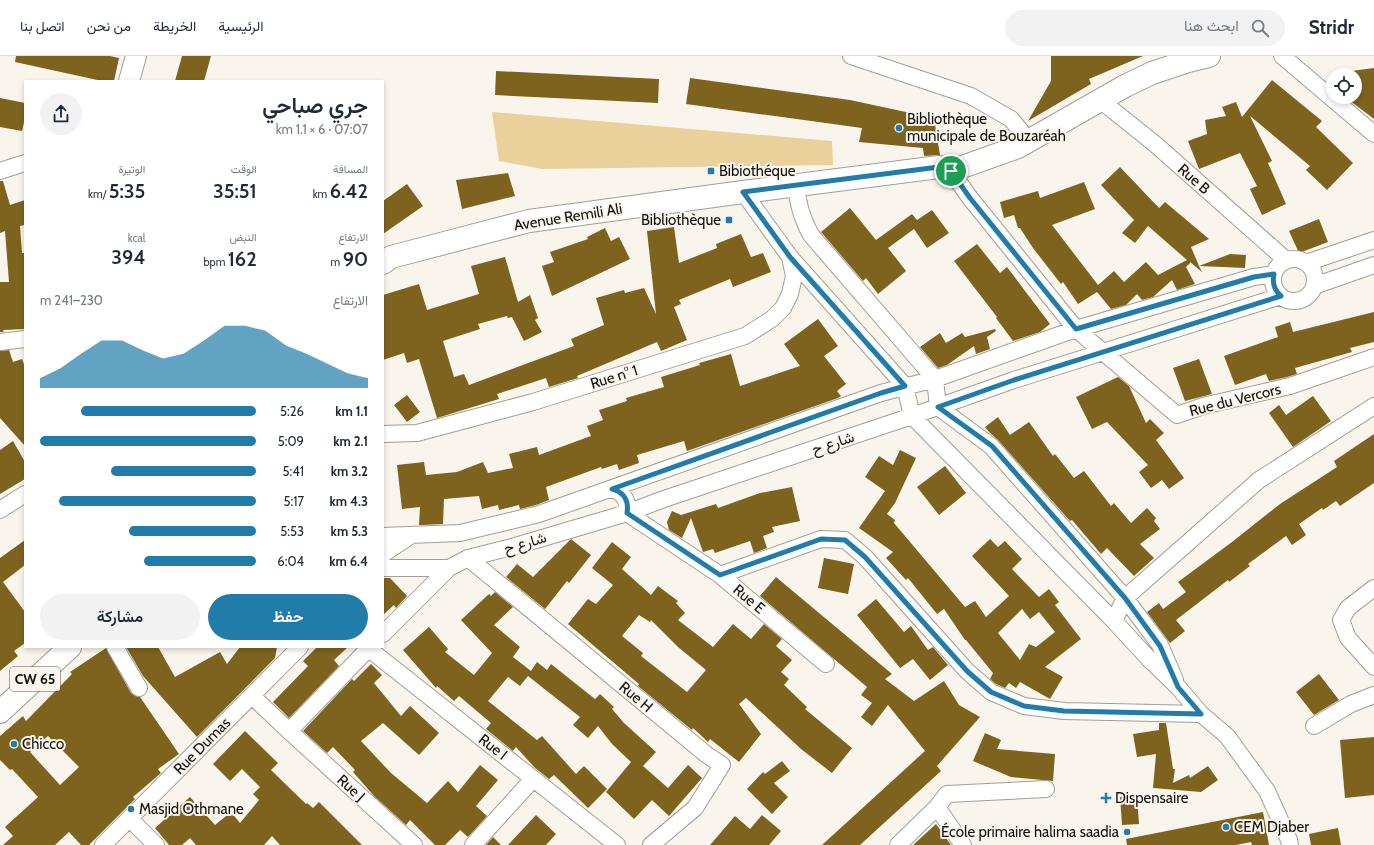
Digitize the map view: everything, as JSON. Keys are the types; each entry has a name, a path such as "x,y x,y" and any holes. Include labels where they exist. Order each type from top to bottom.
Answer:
{"main road":[{"name":"Avenue Remili Ali","path":"384,262 391,257 529,221 939,167 951,171 1018,147 1100,100 1152,73 1188,60 1209,56"},
{"name":"CW 65","path":"0,712 69,648"}],"street":[{"path":"129,80 136,56"},
{"path":"851,56 971,96 1011,119 1029,141"},
{"path":"1282,56 1374,134"},
{"name":"Rue B","path":"1100,100 1155,144 1286,260"},
{"path":"0,171 24,163"},
{"name":"Rue du Vercors","path":"951,171 970,198 1076,329 1177,415 1203,406 1290,386 1374,357"},
{"path":"796,185 798,205 803,220 812,235 935,378 938,407 992,446 1125,598 1160,646 1178,687"},
{"path":"743,192 790,257 905,386 912,416 1114,621 1149,659 1178,687 1201,714 1227,736 1267,791 1290,845"},
{"path":"1306,263 1374,240"},
{"name":"Rue n° 1","path":"384,434 417,433 533,402 745,336 772,319 783,308 790,294 794,276 790,257"},
{"path":"1293,259 1306,263 1313,272 1314,278 1314,286 1309,294 1300,300 1290,300 1281,296 1274,288 1273,281 1274,274 1281,263 1286,260 1293,259"},
{"path":"1314,286 1374,265"},
{"path":"384,536 460,533 539,514 881,393 935,378 1076,329 1254,277 1274,274"},
{"name":"شارع ح","path":"384,568 449,568 468,558 512,547 627,513 664,499 912,416 1014,380 1281,296"},
{"path":"0,342 24,339"},
{"path":"1114,621 1125,598 1259,480 1374,406"},
{"path":"653,474 649,483 649,488 655,496 664,499"},
{"path":"612,489 624,496 627,504 627,513"},
{"path":"0,510 24,495"},
{"name":"Rue E","path":"627,513 720,575 826,664"},
{"path":"384,553 412,535"},
{"path":"720,575 821,539 845,540 865,557 967,671 991,692 1024,706 1064,711 1201,714"},
{"name":"Rue H","path":"468,558 701,750 722,765 695,808 651,845"},
{"path":"384,633 449,568"},
{"path":"1374,588 1348,608 1341,620 1348,638 1374,667"},
{"path":"116,648 139,688"},
{"name":"Rue Dumas","path":"103,845 252,696 297,648"},
{"path":"289,731 370,648"},
{"name":"Rue I","path":"370,648 617,845"},
{"path":"1314,726 1351,704 1374,695"},
{"name":"Rue J","path":"252,696 414,845"},
{"path":"473,845 533,779"},
{"path":"898,845 937,807 947,794 1046,789"},
{"path":"937,807 963,845"},
{"path":"130,819 156,845"}],"shaded area":[{"path":"492,112 832,141 833,165 542,169 499,161"}],"building":[{"path":"16,56 110,56 119,58 114,80 97,80 15,62"},
{"path":"182,56 211,56 204,80 175,80"},
{"path":"1051,56 1143,56 1089,79 1091,84 1028,121 1051,81"},
{"path":"1374,68 1374,119 1354,104 1362,104 1362,70"},
{"path":"496,71 659,79 658,103 495,95"},
{"path":"690,78 850,100 934,118 940,155 924,156 923,148 859,142 862,128 686,104"},
{"path":"1272,80 1322,121 1316,127 1353,163 1327,190 1306,170 1310,166 1250,116 1272,161 1268,163 1286,204 1262,215 1250,189 1257,186 1240,153 1199,169 1188,141 1207,134 1205,120 1226,116 1222,107 1236,102 1242,117"},
{"path":"0,98 24,103 24,122 22,131 0,127"},
{"path":"1120,167 1159,208 1165,202 1209,239 1191,247 1202,272 1190,262 1186,267 1195,284 1177,290 1172,280 1153,297 1142,300 1137,294 1126,305 1111,309 1097,292 1078,304 1063,282 1061,284 1033,248 1020,228 1018,228 1014,215 1004,218 1000,202 1038,191 1040,198 1084,182 1095,209 1052,225 1098,285 1114,271 1124,282 1146,262 1158,275 1187,260 1148,226 1135,243 1122,233 1134,220 1101,185"},
{"path":"508,173 515,196 462,209 456,180"},
{"path":"0,181 3,181 10,205 24,200 24,225 20,226 22,253 24,253 24,329 3,330 4,332 0,332 0,282 9,282 5,231 0,233"},
{"path":"407,184 423,206 384,233 384,200"},
{"path":"850,208 876,240 912,214 917,220 932,210 949,233 927,248 914,229 888,248 906,271 878,294 866,278 863,281 821,232"},
{"path":"1319,219 1328,242 1299,253 1289,231"},
{"path":"674,227 679,263 717,248 716,244 741,234 751,257 763,253 771,272 733,287 730,279 679,300 681,304 674,307 687,340 661,351 657,342 577,376 578,378 549,387 546,378 497,394 499,399 437,418 419,359 407,363 404,353 384,360 384,295 419,284 427,310 479,294 471,266 505,257 518,302 530,295 538,318 535,320 542,332 524,341 512,317 508,318 507,316 478,324 480,329 443,341 454,377 464,374 469,385 574,346 571,339 604,325 596,298 624,290 625,293 644,288 656,314 647,231"},
{"path":"605,228 611,241 619,237 630,259 552,296 542,266 554,262 550,252 588,239 587,237"},
{"path":"977,244 1000,273 1007,267 1050,324 1040,332 1013,341 996,318 997,317 954,261"},
{"path":"1230,254 1246,255 1245,268 1199,266"},
{"path":"1374,312 1374,342 1350,348 1352,352 1295,368 1297,374 1269,381 1266,374 1235,385 1224,356 1278,337 1275,327 1290,322 1293,332"},
{"path":"818,319 838,346 824,356 846,384 837,391 841,396 838,398 687,451 684,441 637,455 639,463 619,470 617,464 602,469 601,467 546,487 549,500 536,505 520,509 519,505 499,510 498,505 482,509 479,496 444,499 443,524 422,525 419,525 420,507 402,509 397,465 424,462 426,475 457,472 483,462 488,473 513,468 509,454 537,447 539,455 591,436 587,426 603,420 599,410 627,401 626,398 664,387 661,377 700,365 699,363 731,354 740,386 800,366 784,344"},
{"path":"995,329 996,331 987,337 990,349 976,354 974,346 947,365 938,368 920,347 940,333 946,343 962,333 965,337"},
{"path":"9,350 13,362 22,359 24,364 24,445 0,418 0,351"},
{"path":"1199,359 1212,394 1185,401 1173,368"},
{"path":"1118,377 1129,386 1146,423 1150,419 1164,433 1156,440 1184,478 1169,489 1162,480 1151,488 1139,472 1148,465 1107,422 1092,429 1076,397"},
{"path":"407,395 420,412 407,422 394,405"},
{"path":"1313,396 1331,421 1293,447 1269,413 1279,405 1286,415"},
{"path":"998,417 1010,435 1029,422 1053,456 1055,454 1074,478 1084,471 1111,506 1114,503 1131,523 1147,508 1156,518 1154,521 1160,529 1140,544 1154,558 1134,576 1107,548 1101,554 1072,520 1070,521 985,427"},
{"path":"1374,434 1374,483 1340,506 1336,501 1323,510 1322,508 1299,524 1306,535 1292,545 1286,536 1248,564 1250,566 1229,582 1228,580 1176,620 1185,631 1170,643 1147,612 1159,603 1163,609 1186,592 1178,582 1280,504 1337,467 1334,461"},
{"path":"13,441 24,460 24,480 0,494 0,450"},
{"path":"900,450 916,458 895,503 887,514 895,520 894,523 965,607 975,601 986,617 1009,596 972,556 990,539 998,547 1005,541 1022,559 1012,569 1039,597 1049,589 1059,602 1055,605 1081,639 1045,667 1063,677 1050,699 1020,682 1016,688 1009,683 1005,688 996,684 990,679 993,673 965,640 944,609 937,614 908,578 906,580 886,558 893,552 859,528 885,491 865,477 879,456 893,465","holes":["1022,609 1030,619 1039,612 1055,632 1036,647 1029,644 1020,660 998,633"]},
{"path":"945,466 966,493 939,515 917,487"},
{"path":"792,487 800,521 772,527 774,532 763,536 767,548 754,553 750,541 715,553 713,549 703,552 691,518 682,538 669,530 667,522 672,511 681,515 716,504 718,508 760,493"},
{"path":"571,539 591,555 569,583 567,581 545,609 506,577 517,564 533,577"},
{"path":"24,541 24,566 3,582 24,611 24,644 14,651 18,656 0,671 0,558"},
{"path":"612,542 631,557 622,569 651,595 658,586 678,601 676,603 685,613 678,620 713,647 733,624 751,639 764,624 782,639 776,646 792,660 781,672 789,679 784,685 807,707 805,709 852,748 832,773 801,749 746,698 739,704 761,734 739,762 710,739 708,742 693,728 692,730 638,686 639,684 568,624 588,599 596,604 613,585 592,568","holes":["639,615 650,622 651,620 678,647 706,670 687,692 641,656 643,653 622,636"]},
{"path":"824,558 854,564 848,594 818,588"},
{"path":"776,577 892,674 885,679 914,701 944,681 959,705 980,717 937,766 941,771 860,845 822,845 925,751 888,705 872,726 861,717 872,703 861,695 867,687 760,596"},
{"path":"384,578 390,578 407,596 396,608 394,605 384,614"},
{"path":"495,592 513,607 494,625 520,647 513,657 531,671 537,662 547,670 551,664 595,699 600,694 614,707 612,709 624,723 656,752 643,766 668,788 688,765 702,778 669,816 652,800 634,819 606,792 631,762 612,744 598,726 588,738 573,725 580,717 528,676 520,686 508,677 488,701 537,740 542,736 576,774 584,766 607,789 588,808 554,775 549,779 534,767 516,747 513,751 486,729 491,723 459,696 454,701 437,686 436,688 403,650 429,627 448,649 445,652 474,675 492,653 461,620 489,594 491,596"},
{"path":"876,599 904,632 911,626 928,650 933,647 948,665 930,680 913,659 900,668 857,615"},
{"path":"106,648 131,693 140,697 179,754 158,769 161,773 133,797 135,799 89,845 81,845 69,832 55,845 3,845 13,836 5,827 38,797 12,769 10,770 0,760 0,736 23,716 26,721 72,674 70,672","holes":["48,736 79,767 60,785 30,752"]},
{"path":"127,648 159,648 175,677 220,652 227,664 239,648 277,648 275,658 197,737 143,676"},
{"path":"316,648 347,648 334,660 339,666 289,718 273,702 308,666 303,661"},
{"path":"371,664 382,675 374,683 401,716 410,706 439,733 419,755 383,723 361,741 391,773 427,803 448,781 458,792 480,765 498,780 476,806 487,816 468,837 460,830 445,845 435,845 410,820 406,825 374,796 353,772 355,770 333,747 327,753 303,731 352,679 354,681"},
{"path":"1319,674 1339,700 1314,715 1296,692"},
{"path":"1159,723 1166,723 1173,769 1175,769 1173,783 1189,775 1190,778 1208,766 1218,780 1201,792 1153,788 1156,754 1137,757 1133,734 1159,730"},
{"path":"245,731 278,763 271,770 306,804 307,803 313,808 319,802 362,845 280,845 272,836 264,845 196,845 190,838 182,845 169,845 155,828 190,797 215,825 231,812 240,823 259,800 253,794 260,787 242,769 230,781 213,764"},
{"path":"985,733 1001,740 997,749 1055,754 1053,781 1011,777 973,761"},
{"path":"1374,737 1374,795 1345,798 1340,740"},
{"path":"782,761 790,771 774,783 788,797 772,814 747,789 763,772 765,774"},
{"path":"1137,796 1139,824 1122,825 1120,797"},
{"name":"CEM Djaber","path":"1263,812 1269,845 1252,845 1251,842 1236,845 1127,845 1126,839"},
{"path":"536,815 556,834 546,845 508,845"},
{"path":"762,815 781,831 769,845 710,845 735,816 750,829"},
{"path":"936,824 951,845 913,845"},
{"path":"1338,828 1341,845 1311,845 1309,834"},
{"path":"493,837 501,845 486,845"}],"place":[{"name":"Bibliothèque municipale de Bouzaréah","path":"899,128"},
{"name":"Bibiothéque","path":"711,171"},
{"name":"Bibliothèque","path":"729,220"},
{"name":"Chicco","path":"14,744"},
{"name":"Dispensaire","path":"1106,798"},
{"name":"Masjid Othmane","path":"131,809"},
{"name":"CEM Djaber","path":"1226,827"},
{"name":"École primaire halima saadia","path":"1127,832"}],"route":[{"path":"939,167 951,171 970,198 1076,329 1254,277 1274,274 1274,288 1281,296 1014,380 938,407 992,446 1125,598 1160,646 1178,687 1201,714 1064,711 1024,706 991,692 967,671 865,557 845,540 821,539 720,575 627,513 628,508 624,496 620,492 612,489 881,393 905,386 790,257 743,192 939,167"}]}
